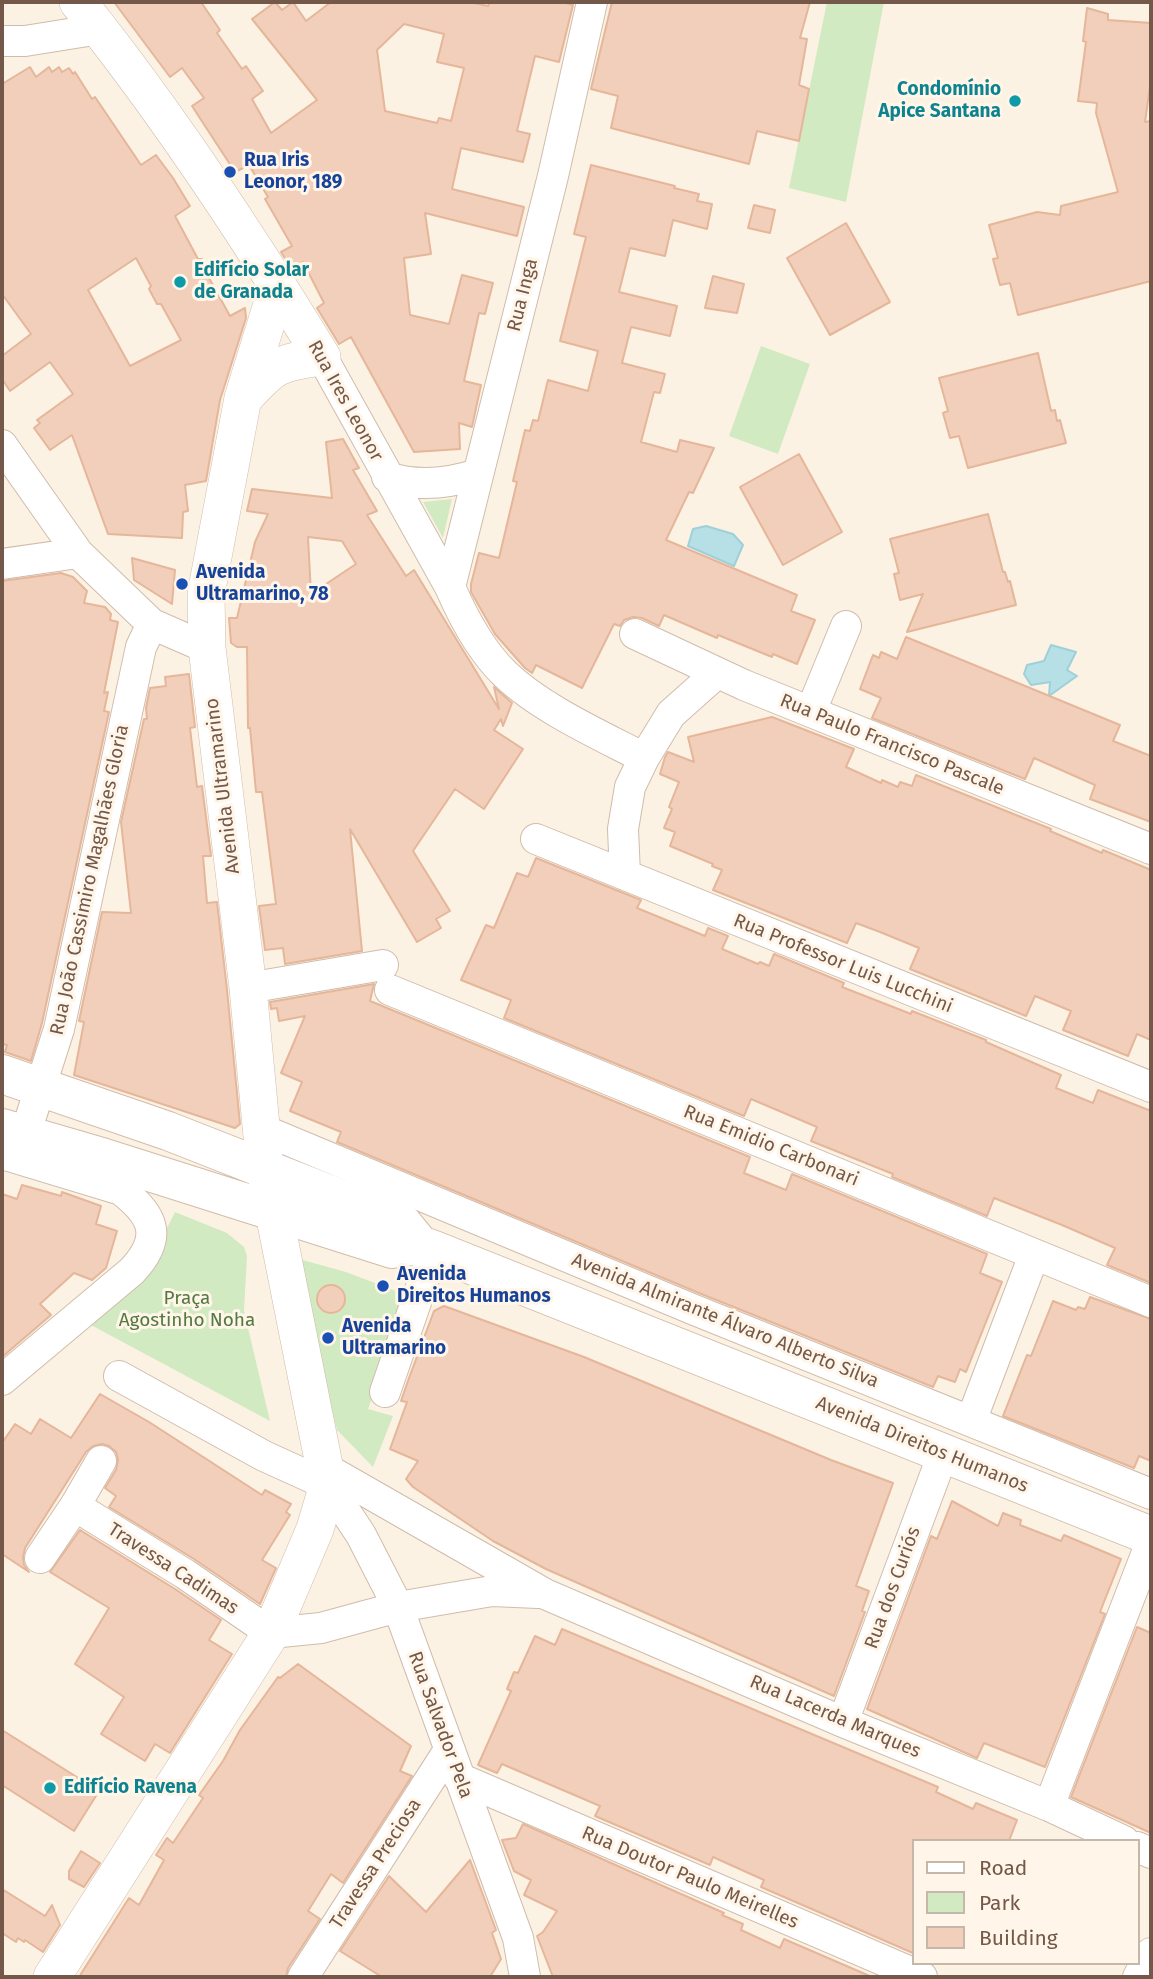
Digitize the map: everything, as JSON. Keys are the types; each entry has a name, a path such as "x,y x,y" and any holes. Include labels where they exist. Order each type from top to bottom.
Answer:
{"main road":[{"name":"Avenida Direitos Humanos","path":"2,1074 168,1131 402,1223 427,1248 1151,1536"},
{"name":"Avenida Direitos Humanos","path":"10,1139 105,1158 392,1249 427,1248"}],"street":[{"name":"Rua Inga","path":"450,587 553,176 592,2"},
{"path":"2,41 25,41 89,15"},
{"name":"Rua Ires Leonor","path":"89,15 227,204 278,285 322,357 450,587 461,613 493,661 506,675 540,701 644,758"},
{"name":"Avenida Ultramarino","path":"52,1977 271,1633 315,1529 326,1476 265,1168 207,648 206,594 243,398 278,285"},
{"path":"243,398 274,368 290,360 322,357"},
{"path":"2,445 78,553 152,624 207,648"},
{"path":"387,477 402,482 424,484 478,474"},
{"path":"2,564 78,553"},
{"name":"Rua João Cassimiro Magalhães Gloria","path":"10,1139 41,1087 59,1029 141,647 152,624"},
{"path":"811,711 846,626"},
{"name":"Rua Paulo Francisco Pascale","path":"635,634 717,673 1151,849"},
{"path":"625,875 623,829 630,787 671,714 717,673"},
{"name":"Rua Professor Luis Lucchini","path":"536,839 1151,1087"},
{"name":"Rua Emidio Carbonari","path":"247,988 386,977 1034,1255 1151,1302"},
{"name":"Avenida Almirante Álvaro Alberto Silva","path":"261,1129 692,1309 1151,1494"},
{"path":"2,1380 132,1271 146,1256 152,1242 149,1221 136,1202 121,1190 10,1139"},
{"path":"385,1392 427,1248"},
{"path":"971,1421 1034,1255"},
{"name":"Rua Lacerda Marques","path":"119,1376 264,1456 326,1476 545,1594 843,1722 1049,1806 1120,1839"},
{"name":"Rua dos Curiós","path":"843,1722 943,1454"},
{"path":"40,1558 101,1461"},
{"name":"Rua Salvador Pela","path":"326,1476 361,1535 398,1607 518,1938 524,1977"},
{"name":"Travessa Cadimas","path":"75,1506 184,1574 271,1633"},
{"path":"1049,1806 1151,1542"},
{"name":"Rua Lacerda Marques","path":"271,1633 321,1628 398,1607 492,1591 545,1594"},
{"name":"Travessa Preciosa","path":"303,1977 454,1764"},
{"name":"Rua Doutor Paulo Meirelles","path":"454,1764 922,1977"},
{"path":"1139,1977 1151,1953"}],"green space":[{"path":"827,2 884,2 846,202 789,188"},
{"path":"761,346 810,364 778,454 729,436"},
{"path":"452,499 443,538 423,502"},
{"name":"Praça Agostinho Noha","path":"175,1212 227,1233 244,1247 247,1256 244,1311 270,1421 91,1325 149,1264"},
{"path":"292,1257 346,1272 409,1296 368,1409 393,1416 373,1467 337,1430"}],"water":[{"path":"706,526 733,534 743,545 734,566 688,546 693,529"},
{"path":"1051,645 1076,652 1067,670 1077,676 1049,696 1050,682 1031,685 1024,674 1027,665 1044,661"}],"building":[{"path":"114,2 201,2 220,30 217,33 242,69 246,66 263,91 252,99 271,133 317,100 252,19 275,2 282,10 293,2 306,21 331,2 470,2 488,6 490,2 562,2 573,5 559,62 535,56 517,131 530,134 523,162 461,148 452,189 524,207 517,236 425,213 431,254 404,258 410,315 449,324 462,275 493,283 485,314 479,313 464,381 481,385 472,427 459,423 460,449 414,452 351,337 339,344 317,308 324,303 303,262 291,268 281,252 292,246 249,165 235,172 192,106 204,98 182,68 170,77","holes":["404,24 444,34 437,62 464,68 451,121 439,118 437,123 385,111 377,50"]},
{"path":"612,2 810,2 800,38 807,39 799,85 809,89 799,141 757,131 749,164 611,128 618,96 591,89"},
{"path":"1087,8 1108,14 1108,20 1151,23 1151,79 1145,122 1151,121 1151,281 1018,315 1010,283 1000,285 993,259 998,258 989,225 1037,212 1060,215 1061,206 1118,192 1096,113 1097,103 1078,101 1086,42 1083,41"},
{"path":"30,67 36,77 49,67 52,72 59,67 62,72 69,68 73,74 75,72 141,165 156,155 173,178 190,206 175,216 198,259 202,259 211,275 209,278 230,316 245,308 246,318 220,400 206,481 185,485 188,511 183,512 182,538 108,534 72,435 50,450 34,428 40,423 37,420 73,394 50,362 10,391 2,379 2,356 31,334 2,294 2,84","holes":["136,258 151,286 149,289 157,304 161,304 181,340 130,366 88,290"]},
{"path":"591,165 675,186 674,188 699,194 697,201 712,204 707,229 673,220 665,256 630,248 619,292 677,306 670,336 631,327 622,363 665,374 660,393 654,392 641,442 677,452 680,440 714,448 693,493 689,492 666,540 797,595 791,611 815,620 797,664 718,635 717,638 664,615 659,626 633,617 624,620 620,626 614,624 582,688 536,665 532,673 525,668 495,634 471,592 479,553 499,558 517,482 513,481 525,430 530,431 533,420 538,421 548,380 588,391 598,351 560,341 586,237 574,234"},
{"path":"754,205 775,210 770,233 748,228"},
{"path":"846,223 890,302 830,335 787,258"},
{"path":"713,276 744,284 737,313 705,308"},
{"path":"1038,353 1051,411 1055,410 1057,421 1060,420 1066,443 968,468 959,436 950,438 943,413 948,411 939,378"},
{"path":"343,439 359,468 353,470 377,511 367,515 406,576 414,570 499,709 494,687 512,703 503,726 501,719 494,730 523,749 484,809 455,789 413,851 450,911 436,919 441,928 417,942 350,829 362,951 285,964 283,948 265,950 259,906 276,904 262,792 256,792 248,728 247,647 237,647 231,643 229,618 237,618 255,542 268,514 247,511 252,489 332,498 326,442","holes":["308,537 342,541 356,564 311,594"]},
{"path":"799,454 842,532 783,565 740,487"},
{"path":"988,514 1003,572 1008,582 1010,581 1016,605 907,632 923,594 900,600 894,574 899,573 890,539"},
{"path":"132,558 175,570 172,604 134,580"},
{"path":"61,573 73,577 87,591 84,603 105,607 111,614 110,620 118,622 104,693 108,692 104,711 109,712 42,1023 31,1061 5,1052 7,1045 2,1044 2,581"},
{"path":"906,637 1120,725 1113,741 1151,756 1151,822 1090,799 1095,785 1034,758 1025,779 872,718 881,698 860,689 873,655 879,658 881,652 897,659"},
{"path":"189,674 195,727 190,728 197,787 202,786 211,856 203,856 207,903 217,902 227,990 240,1124 235,1128 74,1075 84,1022 79,1021 102,912 131,913 121,822 144,719 147,719 150,688 166,686 165,677"},
{"path":"772,717 854,749 846,767 881,783 882,780 898,787 900,782 912,786 916,775 1051,829 1050,831 1102,853 1103,850 1151,870 1151,1040 1137,1034 1128,1056 1063,1030 1071,1011 1035,996 1026,1016 910,969 919,948 880,932 856,923 847,943 713,890 722,870 670,846 675,832 664,828 679,782 660,774 665,757 668,752 694,762 688,737"},
{"path":"536,858 641,900 637,908 705,936 708,928 728,936 722,949 758,964 760,962 769,966 774,954 844,983 842,987 986,1040 1061,1075 1056,1088 1093,1103 1098,1090 1151,1111 1151,1283 1107,1265 1115,1248 1062,1225 994,1198 987,1216 811,1141 817,1127 751,1099 744,1116 504,1018 511,1000 461,980 486,925 494,928 517,873 528,877"},
{"path":"374,984 370,1001 750,1157 744,1173 786,1190 792,1174 987,1254 980,1273 1002,1282 966,1372 960,1369 955,1382 938,1376 933,1387 337,1142 341,1132 290,1111 302,1082 281,1073 305,1016 279,1021 277,1008 271,1009 270,1002"},
{"path":"22,1185 61,1196 62,1192 101,1206 96,1224 117,1231 106,1268 92,1280 74,1273 40,1304 51,1315 2,1357 2,1194 17,1199"},
{"path":"331,1285 341,1289 345,1299 341,1309 331,1313 321,1309 317,1299 321,1289"},
{"path":"1090,1297 1151,1319 1151,1461 1139,1456 1134,1468 1003,1416 1027,1355 1031,1356 1053,1301 1076,1310 1078,1307 1085,1309"},
{"path":"444,1306 584,1357 831,1460 893,1483 856,1586 869,1591 862,1611 865,1612 834,1696 546,1569 493,1541 413,1487 406,1479 418,1461 390,1449 407,1402 401,1401 434,1311"},
{"path":"100,1394 149,1422 262,1495 265,1490 291,1504 286,1512 290,1515 262,1560 276,1568 260,1604 194,1559 109,1507 116,1496 105,1488 116,1470 118,1460 116,1452 102,1444 93,1446 86,1452 25,1548 24,1565 29,1572 2,1554 2,1443 15,1424 31,1434 40,1419 71,1438"},
{"path":"952,1501 998,1526 1003,1513 1021,1520 1020,1525 1061,1541 1064,1535 1121,1559 1100,1612 1105,1614 1045,1767 984,1743 977,1758 867,1709 931,1536 937,1539"},
{"path":"80,1530 221,1620 209,1640 232,1654 170,1753 155,1744 145,1761 101,1734 124,1697 75,1664 109,1608 50,1572"},
{"path":"1137,1627 1151,1633 1151,1833 1071,1797"},
{"path":"562,1629 938,1787 936,1792 973,1809 976,1803 1017,1820 1010,1839 912,1839 912,1953 761,1887 764,1880 713,1857 710,1865 595,1816 600,1806 502,1764 497,1773 478,1765 511,1691 507,1689 514,1672 518,1673 535,1636 555,1645"},
{"path":"298,1664 411,1746 400,1771 412,1776 343,1883 331,1874 308,1911 320,1919 288,1968 286,1977 79,1977 129,1898 139,1905 164,1860 156,1855 167,1838 173,1843 203,1798 199,1795 223,1761 240,1730 278,1677"},
{"name":"Edifício Ravena","path":"2,1730 99,1791 74,1831 2,1785"},
{"path":"523,1824 724,1913 722,1915 743,1924 741,1930 780,1948 784,1939 872,1977 553,1977 537,1936 543,1932 557,1911 524,1895 531,1880 514,1871 502,1840 516,1838"},
{"path":"81,1851 100,1863 84,1887 69,1879 69,1871"},
{"path":"470,1860 496,1930 492,1933 501,1959 490,1977 382,1977 340,1951 389,1876 426,1912"},
{"path":"2,1889 45,1916 52,1905 60,1925 43,1952 25,1940 24,1942 18,1938 16,1942 2,1933"}],"place":[{"name":"Condomínio Apice Santana","path":"1015,101"},
{"name":"Rua Iris Leonor, 189","path":"230,172"},
{"name":"Edifício Solar de Granada","path":"180,282"},
{"name":"Avenida Ultramarino, 78","path":"182,584"},
{"name":"Avenida Direitos Humanos","path":"383,1286"},
{"name":"Avenida Ultramarino","path":"328,1338"},
{"name":"Edifício Ravena","path":"50,1788"}]}
